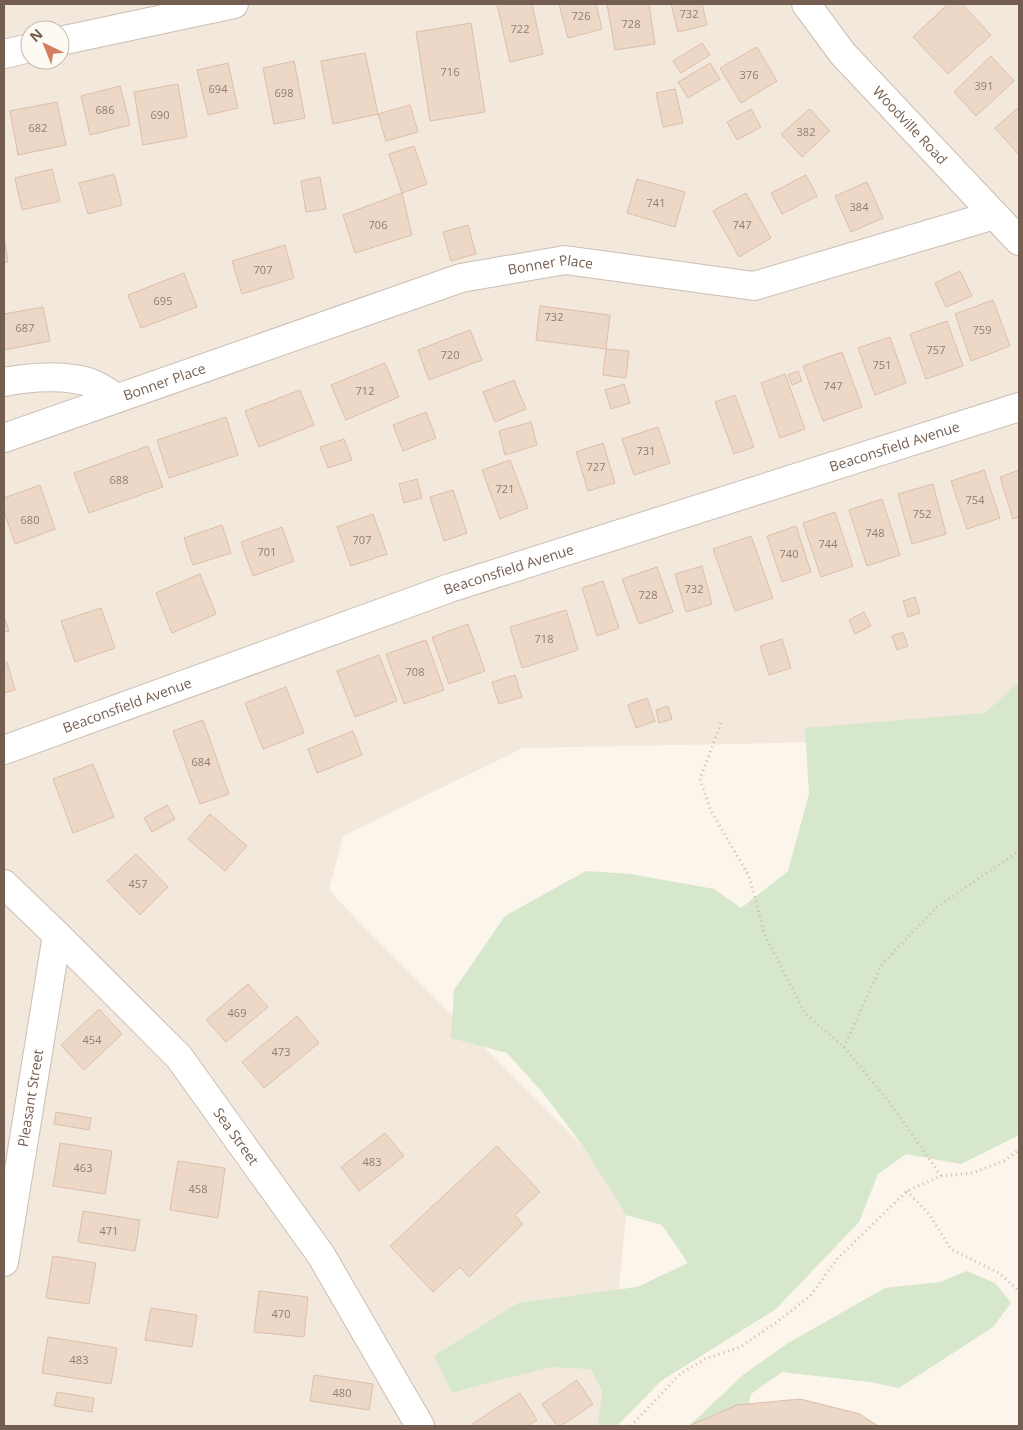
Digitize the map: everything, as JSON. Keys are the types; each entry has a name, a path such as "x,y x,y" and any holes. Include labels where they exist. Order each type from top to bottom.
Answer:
{"street":[{"path":"70,39 234,4"},
{"name":"Woodville Road","path":"806,4 843,54 1019,241"},
{"path":"4,54 20,50"},
{"name":"Bonner Place","path":"4,438 461,278 565,260 754,286 994,215"},
{"name":"Bonner Place","path":"4,382 41,377 75,380 92,384 116,398"},
{"name":"Beaconsfield Avenue","path":"4,750 450,588 1019,407"},
{"name":"Sea Street","path":"4,884 179,1057 321,1255 420,1426"},
{"name":"Pleasant Street","path":"4,1262 57,935"}],"path":[{"path":"722,723 700,779 711,811 749,876 765,936 805,1013 844,1046 894,1108 941,1176"},
{"path":"844,1046 882,964 937,907 1019,851"},
{"path":"631,1426 680,1374 705,1359 740,1346 777,1322 811,1295 837,1259 907,1191 941,1176 972,1173 1004,1160 1019,1150"},
{"path":"907,1191 928,1214 951,1248 999,1273 1019,1291"}],"shaded area":[{"path":"4,4 1019,4 1019,716 970,739 523,748 343,836 329,890 583,1146 626,1215 606,1426 4,1426"}],"green space":[{"path":"1019,682 1019,1135 961,1164 906,1154 878,1174 859,1222 776,1309 661,1381 616,1426 598,1426 602,1391 591,1369 553,1367 452,1393 434,1356 518,1303 637,1287 688,1263 662,1225 626,1215 583,1146 543,1093 507,1053 451,1038 454,990 505,916 586,871 631,874 714,889 741,908 788,871 809,794 805,728 985,713"},
{"path":"967,1271 995,1283 1011,1303 993,1327 899,1388 870,1382 782,1372 751,1394 743,1426 689,1426 743,1375 788,1343 885,1288 940,1282"}],"building":[{"path":"497,4 532,4 543,54 510,62"},
{"path":"559,4 596,4 602,29 568,38"},
{"path":"607,4 649,4 655,44 615,50"},
{"path":"671,4 702,4 707,25 678,32"},
{"path":"948,4 962,4 991,35 948,74 913,37"},
{"path":"471,23 485,112 430,121 416,32"},
{"path":"702,43 710,55 681,73 673,61"},
{"path":"757,47 777,81 741,103 720,68"},
{"path":"365,53 378,114 333,124 321,61"},
{"path":"991,56 1014,81 976,116 954,92"},
{"path":"294,61 305,118 274,124 263,68"},
{"path":"228,63 238,108 208,115 197,70"},
{"path":"710,63 720,79 688,98 678,82"},
{"path":"178,84 187,137 143,145 134,92"},
{"path":"120,86 130,125 90,135 81,96"},
{"path":"675,89 683,123 663,127 656,93"},
{"path":"57,102 66,145 18,155 10,111"},
{"path":"410,105 418,132 386,141 378,114"},
{"path":"1019,107 1019,155 995,128"},
{"path":"751,109 761,127 737,140 727,122"},
{"path":"810,109 830,131 802,157 781,134"},
{"path":"414,146 427,184 402,193 389,154"},
{"path":"52,169 60,201 22,210 15,178"},
{"path":"114,174 122,205 88,214 79,183"},
{"path":"806,175 817,196 782,214 771,193"},
{"path":"320,177 326,209 306,212 301,181"},
{"path":"637,179 685,192 675,227 627,213"},
{"path":"867,182 883,218 851,232 835,196"},
{"path":"402,193 412,235 355,253 343,215"},
{"path":"746,193 771,238 739,257 713,211"},
{"path":"468,225 476,254 451,261 443,232"},
{"path":"4,236 8,262 4,263"},
{"path":"285,245 294,278 242,294 232,261"},
{"path":"960,271 972,296 946,307 935,283"},
{"path":"184,273 197,307 141,328 128,295"},
{"path":"993,300 1010,346 971,361 955,314"},
{"path":"540,306 610,315 606,349 536,340"},
{"path":"43,307 50,341 4,350 4,314"},
{"path":"947,321 963,366 926,379 910,334"},
{"path":"470,330 482,360 429,380 418,350"},
{"path":"890,337 906,383 875,395 858,348"},
{"path":"606,349 629,351 626,378 603,375"},
{"path":"842,352 862,407 823,421 803,366"},
{"path":"385,363 399,397 346,420 331,385"},
{"path":"798,371 802,381 792,385 788,375"},
{"path":"785,374 805,429 780,438 761,383"},
{"path":"514,380 526,409 495,422 483,392"},
{"path":"624,384 630,403 611,409 605,390"},
{"path":"300,390 314,425 259,447 245,411"},
{"path":"735,395 754,447 734,454 715,402"},
{"path":"426,412 436,438 403,451 393,425"},
{"path":"226,417 238,455 169,478 157,440"},
{"path":"531,422 537,445 505,455 499,431"},
{"path":"658,427 670,463 634,475 622,439"},
{"path":"344,439 352,460 328,468 320,447"},
{"path":"603,443 615,483 588,491 576,452"},
{"path":"148,446 163,487 89,513 74,473"},
{"path":"510,460 528,508 500,519 482,470"},
{"path":"984,470 1000,518 967,529 951,481"},
{"path":"1019,470 1019,517 1013,519 1000,477"},
{"path":"417,479 422,498 404,503 399,484"},
{"path":"933,484 946,534 912,544 898,494"},
{"path":"40,485 55,529 15,544 4,511 4,498"},
{"path":"453,490 467,533 444,541 430,497"},
{"path":"882,499 900,555 867,566 849,510"},
{"path":"835,512 853,566 821,577 803,523"},
{"path":"373,514 387,554 351,566 337,527"},
{"path":"222,525 231,553 193,565 184,538"},
{"path":"796,526 811,572 782,582 767,536"},
{"path":"282,527 294,561 253,576 241,542"},
{"path":"751,536 773,598 735,611 713,549"},
{"path":"702,566 712,604 686,612 675,574"},
{"path":"657,567 673,612 639,624 622,579"},
{"path":"200,574 216,614 172,633 156,593"},
{"path":"603,581 619,628 597,636 582,588"},
{"path":"915,597 920,613 908,617 903,601"},
{"path":"101,608 115,648 75,662 61,621"},
{"path":"566,610 578,650 522,668 510,627"},
{"path":"864,612 871,626 855,634 849,620"},
{"path":"4,616 9,631 4,632"},
{"path":"468,624 485,671 449,684 432,637"},
{"path":"903,632 908,646 897,650 892,636"},
{"path":"782,639 791,668 769,675 760,646"},
{"path":"426,640 444,690 404,704 386,654"},
{"path":"379,655 397,701 355,717 337,671"},
{"path":"7,662 15,690 4,693 4,663"},
{"path":"515,675 522,697 499,704 492,682"},
{"path":"286,687 304,733 263,749 245,703"},
{"path":"647,698 655,721 636,728 628,705"},
{"path":"668,706 672,719 659,723 656,710"},
{"path":"203,720 229,794 200,804 173,731"},
{"path":"353,731 362,755 317,773 308,749"},
{"path":"93,764 114,817 73,833 53,779"},
{"path":"167,805 175,819 152,832 144,818"},
{"path":"210,814 247,846 225,871 188,839"},
{"path":"136,854 168,887 140,915 107,881"},
{"path":"248,984 268,1007 226,1042 206,1020"},
{"path":"99,1009 122,1034 84,1070 61,1045"},
{"path":"297,1016 319,1043 264,1088 242,1062"},
{"path":"56,1112 91,1118 89,1130 54,1124"},
{"path":"385,1133 404,1156 359,1191 341,1167"},
{"path":"60,1143 112,1151 105,1194 53,1186"},
{"path":"497,1146 540,1192 515,1215 523,1224 469,1277 460,1267 433,1292 390,1246"},
{"path":"178,1161 225,1168 218,1218 170,1210"},
{"path":"83,1211 140,1220 135,1251 78,1242"},
{"path":"53,1256 96,1263 89,1304 46,1298"},
{"path":"259,1291 308,1297 304,1337 254,1332"},
{"path":"151,1308 197,1315 192,1347 145,1340"},
{"path":"48,1337 117,1348 111,1384 42,1373"},
{"path":"314,1375 373,1384 369,1410 310,1401"},
{"path":"577,1380 593,1404 561,1426 557,1426 542,1404"},
{"path":"57,1392 94,1398 92,1412 54,1406"},
{"path":"520,1393 537,1420 527,1426 474,1426 472,1424"},
{"path":"800,1399 860,1414 878,1426 689,1426 737,1405"}]}
